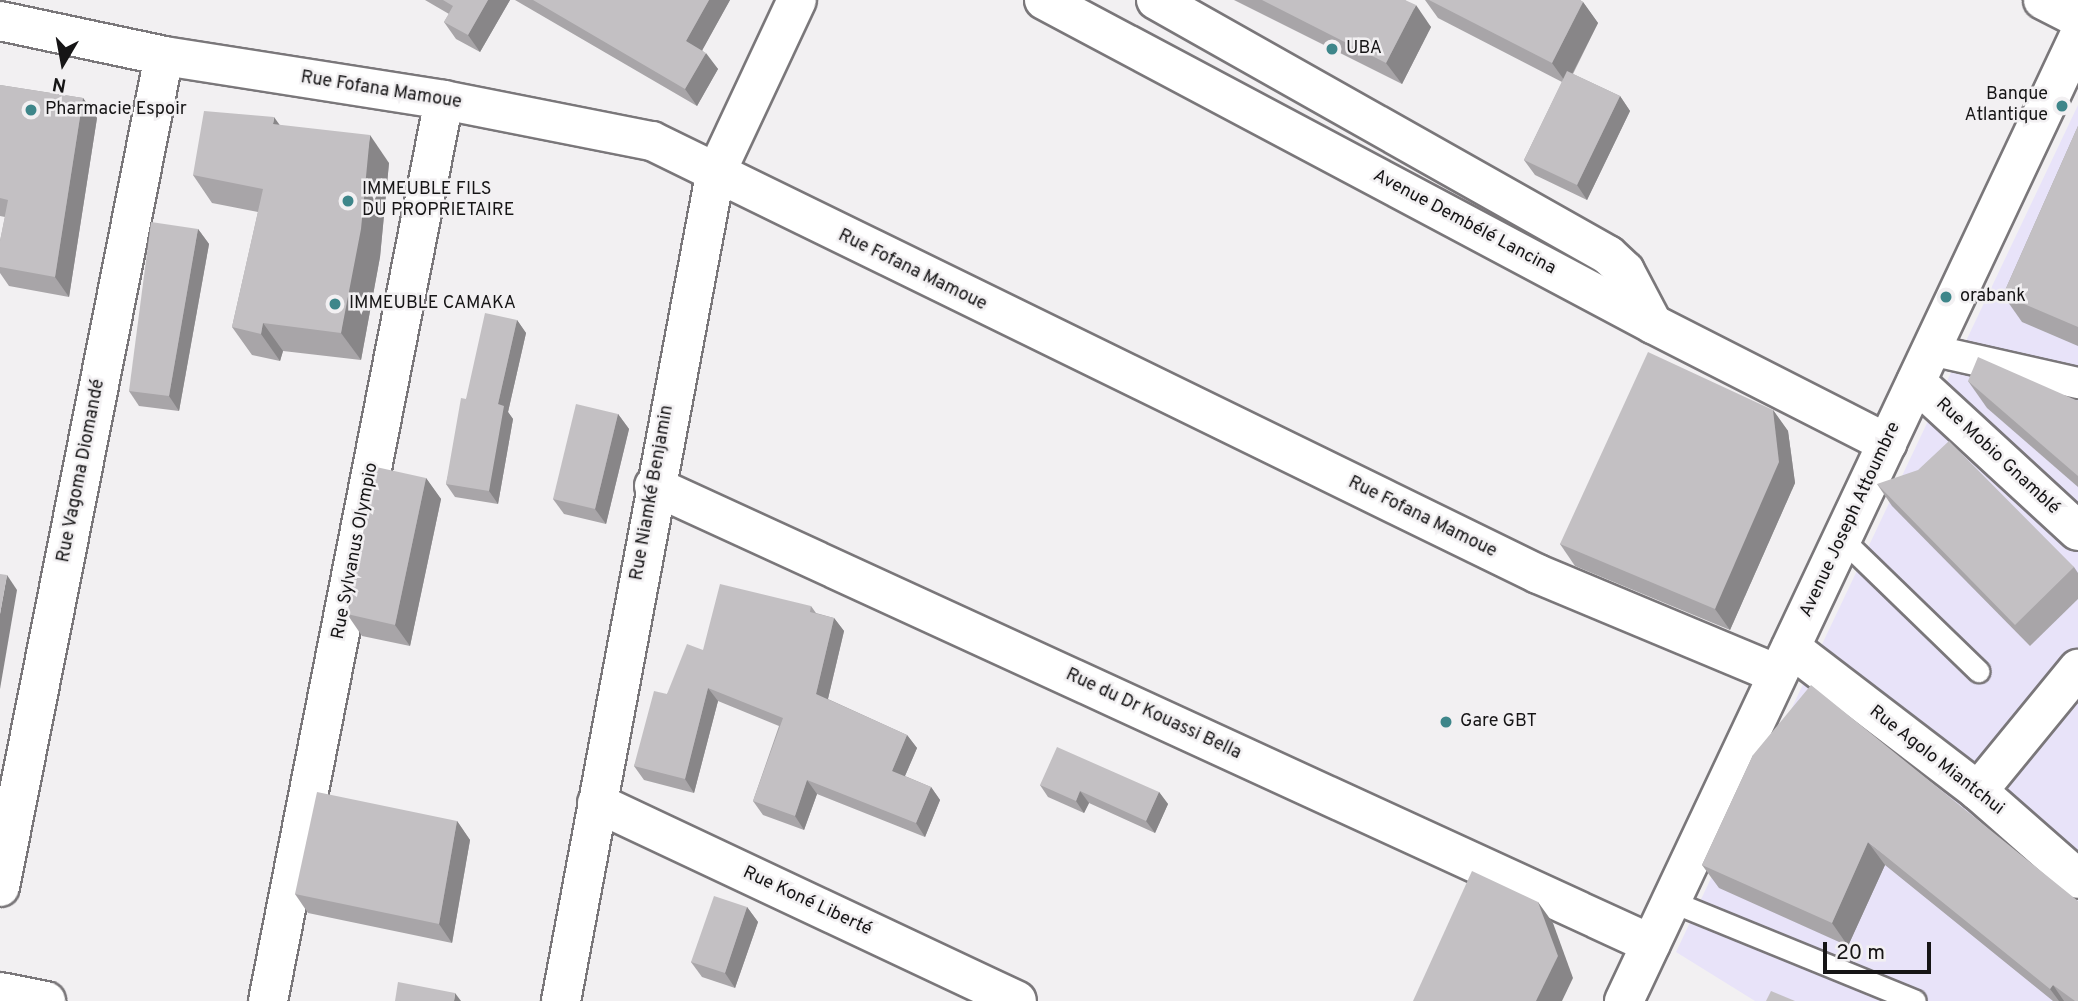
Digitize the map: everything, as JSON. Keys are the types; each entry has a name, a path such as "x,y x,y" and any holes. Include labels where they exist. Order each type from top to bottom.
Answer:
{"street":[{"name":"Rue Niamké Benjamin","path":"561,1001 654,486 715,175 797,0"},
{"name":"Avenue Dembélé Lancina","path":"1044,0 1653,324 1887,443"},
{"path":"1156,0 1608,255 1625,271 1653,324"},
{"path":"2043,0 2078,18"},
{"name":"Rue Fofana Mamoue","path":"0,21 164,56 444,100 652,141 687,155 715,175 1538,574 1784,661"},
{"name":"Avenue Joseph Attoumbre","path":"1623,1001 1673,902 2078,38"},
{"name":"Rue Vagoma Diomandé","path":"0,887 164,56"},
{"name":"Rue Sylvanus Olympio","path":"268,1001 444,100"},
{"path":"1924,366 2078,383"},
{"name":"Rue Mobio Gnamblé","path":"1924,366 2078,531"},
{"name":"Rue du Dr Kouassi Bella","path":"654,486 1651,944"},
{"name":"Rue Agolo Miantchui","path":"1784,661 1978,791 2078,878"},
{"path":"1978,791 2078,669"},
{"name":"Rue Koné Liberté","path":"597,803 1017,1001"},
{"path":"0,992 46,1001"}],"lane":[{"path":"1842,539 1978,671"},
{"path":"1673,902 1915,1001"}],"shaded area":[{"path":"2078,105 2078,1001 1755,1001 1676,952"}],"building":[{"path":"443,0 488,0 468,35 444,22 453,6"},
{"path":"533,0 709,0 686,41 706,53 685,89"},
{"path":"1262,0 1405,0 1416,5 1386,63"},
{"path":"1429,0 1580,0 1583,2 1552,63"},
{"path":"1567,71 1620,96 1577,185 1524,160"},
{"path":"0,85 83,98 55,277 0,267 0,241 8,200 0,198"},
{"path":"204,111 274,117 273,124 370,135 361,229 341,333 263,323 261,334 232,327 263,189 193,175"},
{"path":"2078,126 2078,327 2003,295"},
{"path":"151,222 198,229 169,396 129,391"},
{"path":"485,313 517,320 498,404 504,406 489,491 446,484 461,398 466,399"},
{"path":"1648,352 1773,410 1779,462 1715,609 1560,544"},
{"path":"1978,357 2078,401 2078,476 1968,381"},
{"path":"576,404 618,414 595,509 553,499"},
{"path":"1949,441 2074,567 2015,625 1877,484 1918,470"},
{"path":"376,467 426,478 395,625 347,614"},
{"path":"0,574 7,575 0,614"},
{"path":"720,584 811,606 810,612 834,618 816,694 907,735 892,771 931,787 916,823 807,780 795,816 753,801 783,718 708,688 685,779 634,766 654,691 667,694 687,644 703,650"},
{"path":"1811,685 2078,901 2078,1001 2053,985 2050,989 1868,842 1832,923 1702,865 1753,755"},
{"path":"1057,747 1159,792 1146,821 1080,791 1076,801 1040,785"},
{"path":"317,792 457,821 439,924 295,894"},
{"path":"1472,871 1538,902 1558,956 1536,1001 1413,1001"},
{"path":"714,896 747,907 725,973 691,962"},
{"path":"398,982 455,993 454,1001 395,1001"},
{"path":"1771,991 1795,1001 1766,1001"}],"place":[{"name":"UBA","path":"1332,49"},
{"name":"Banque Atlantique","path":"2062,106"},
{"name":"Pharmacie Espoir","path":"31,110"},
{"name":"IMMEUBLE FILS DU PROPRIETAIRE","path":"348,201"},
{"name":"orabank","path":"1946,297"},
{"name":"IMMEUBLE CAMAKA","path":"335,304"},
{"name":"Gare GBT","path":"1446,722"}]}
